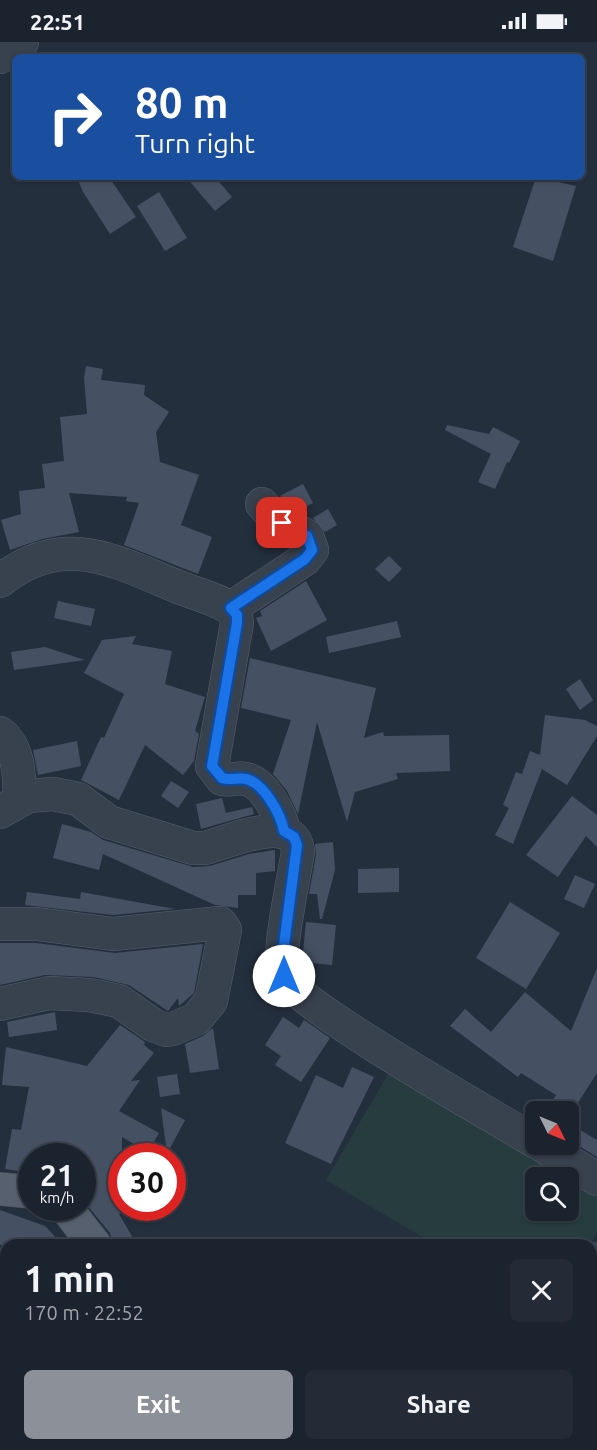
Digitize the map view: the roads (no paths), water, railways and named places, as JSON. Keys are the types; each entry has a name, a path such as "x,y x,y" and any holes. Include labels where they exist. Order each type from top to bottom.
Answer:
{"main road":[{"path":"0,1189 18,1191"},
{"path":"76,1221 90,1239"}],"street":[{"path":"0,57 22,42"},
{"path":"231,608 305,559 312,550 307,536 276,519 262,504"},
{"path":"0,581 26,565 53,556 72,552 92,554 231,608 237,615 237,623 212,766 222,778 247,779 255,785 279,812 284,831"},
{"path":"0,733 13,748 17,762 10,806"},
{"path":"10,806 40,793 78,799 109,822 193,848 205,848 277,829 294,837 298,852 282,960 286,980 303,997 365,1039 525,1135"},
{"path":"0,924 37,924 112,934 172,930 216,923 224,925 225,930 211,1001 196,1019 173,1029 166,1030 153,1025 119,1001 89,995 49,993 0,1004"},
{"path":"558,1155 597,1179"}]}
